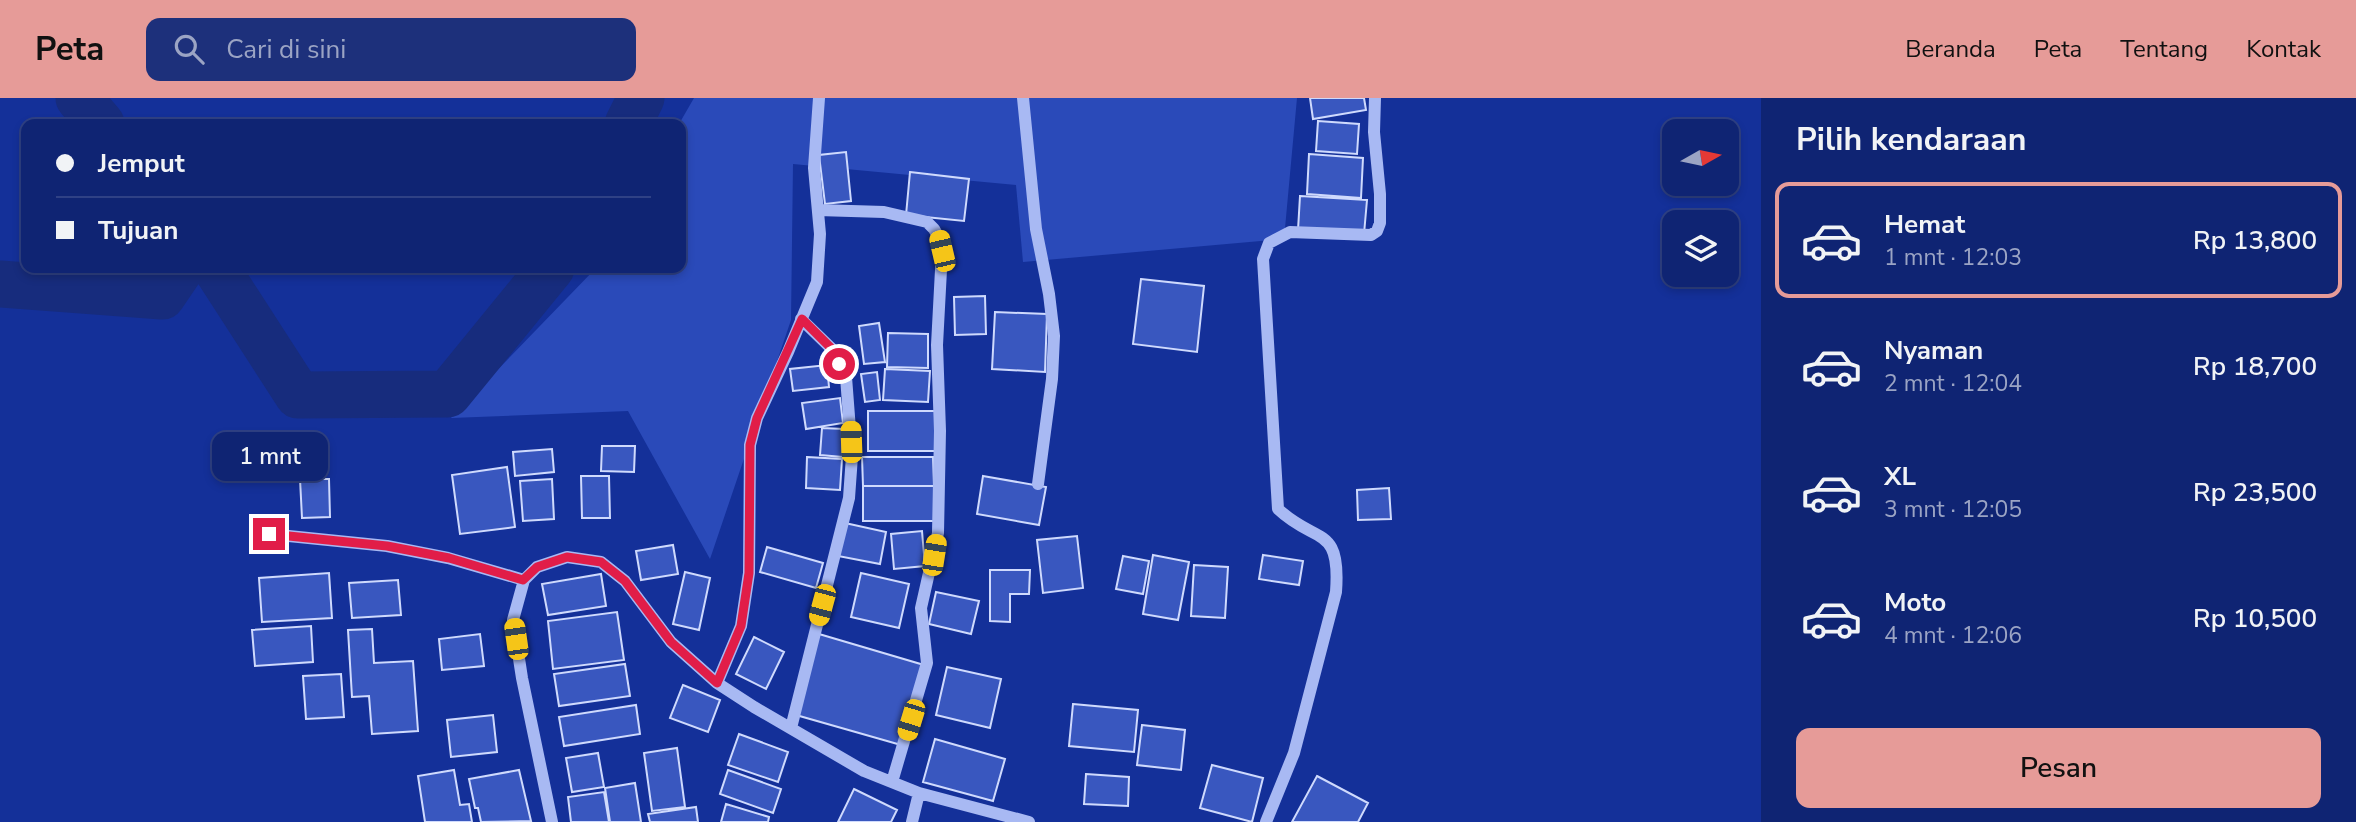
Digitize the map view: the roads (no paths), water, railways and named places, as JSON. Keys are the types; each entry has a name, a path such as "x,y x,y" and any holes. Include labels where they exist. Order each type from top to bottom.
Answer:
{"street":[{"path":"717,683 741,626 749,573 750,445 757,418 817,282 820,234 814,168 819,98"},
{"path":"1023,98 1036,229 1049,294 1054,337 1052,379 1038,484"},
{"path":"1266,822 1294,753 1336,592 1338,572 1334,550 1318,534 1293,523 1278,509 1263,260 1269,243 1290,232 1371,235 1377,231 1380,223 1374,132 1375,98"},
{"path":"818,210 884,212 927,222 939,238 942,251 937,345 940,431 938,533 921,608 926,663 892,782"},
{"path":"791,728 846,509 852,456 846,377 833,350 802,319"},
{"path":"269,534 387,546 449,558 523,580"},
{"path":"552,822 522,678 513,620 523,580 537,567 567,557 601,562 625,581 671,642 717,683 754,708 864,771 919,793 1029,822"},
{"path":"912,822 919,793"}],"waterway":[{"path":"79,98 97,119"},
{"path":"630,119 641,98"},
{"path":"0,284 162,296 178,273"},
{"path":"219,273 298,395 448,394 547,273"}]}
